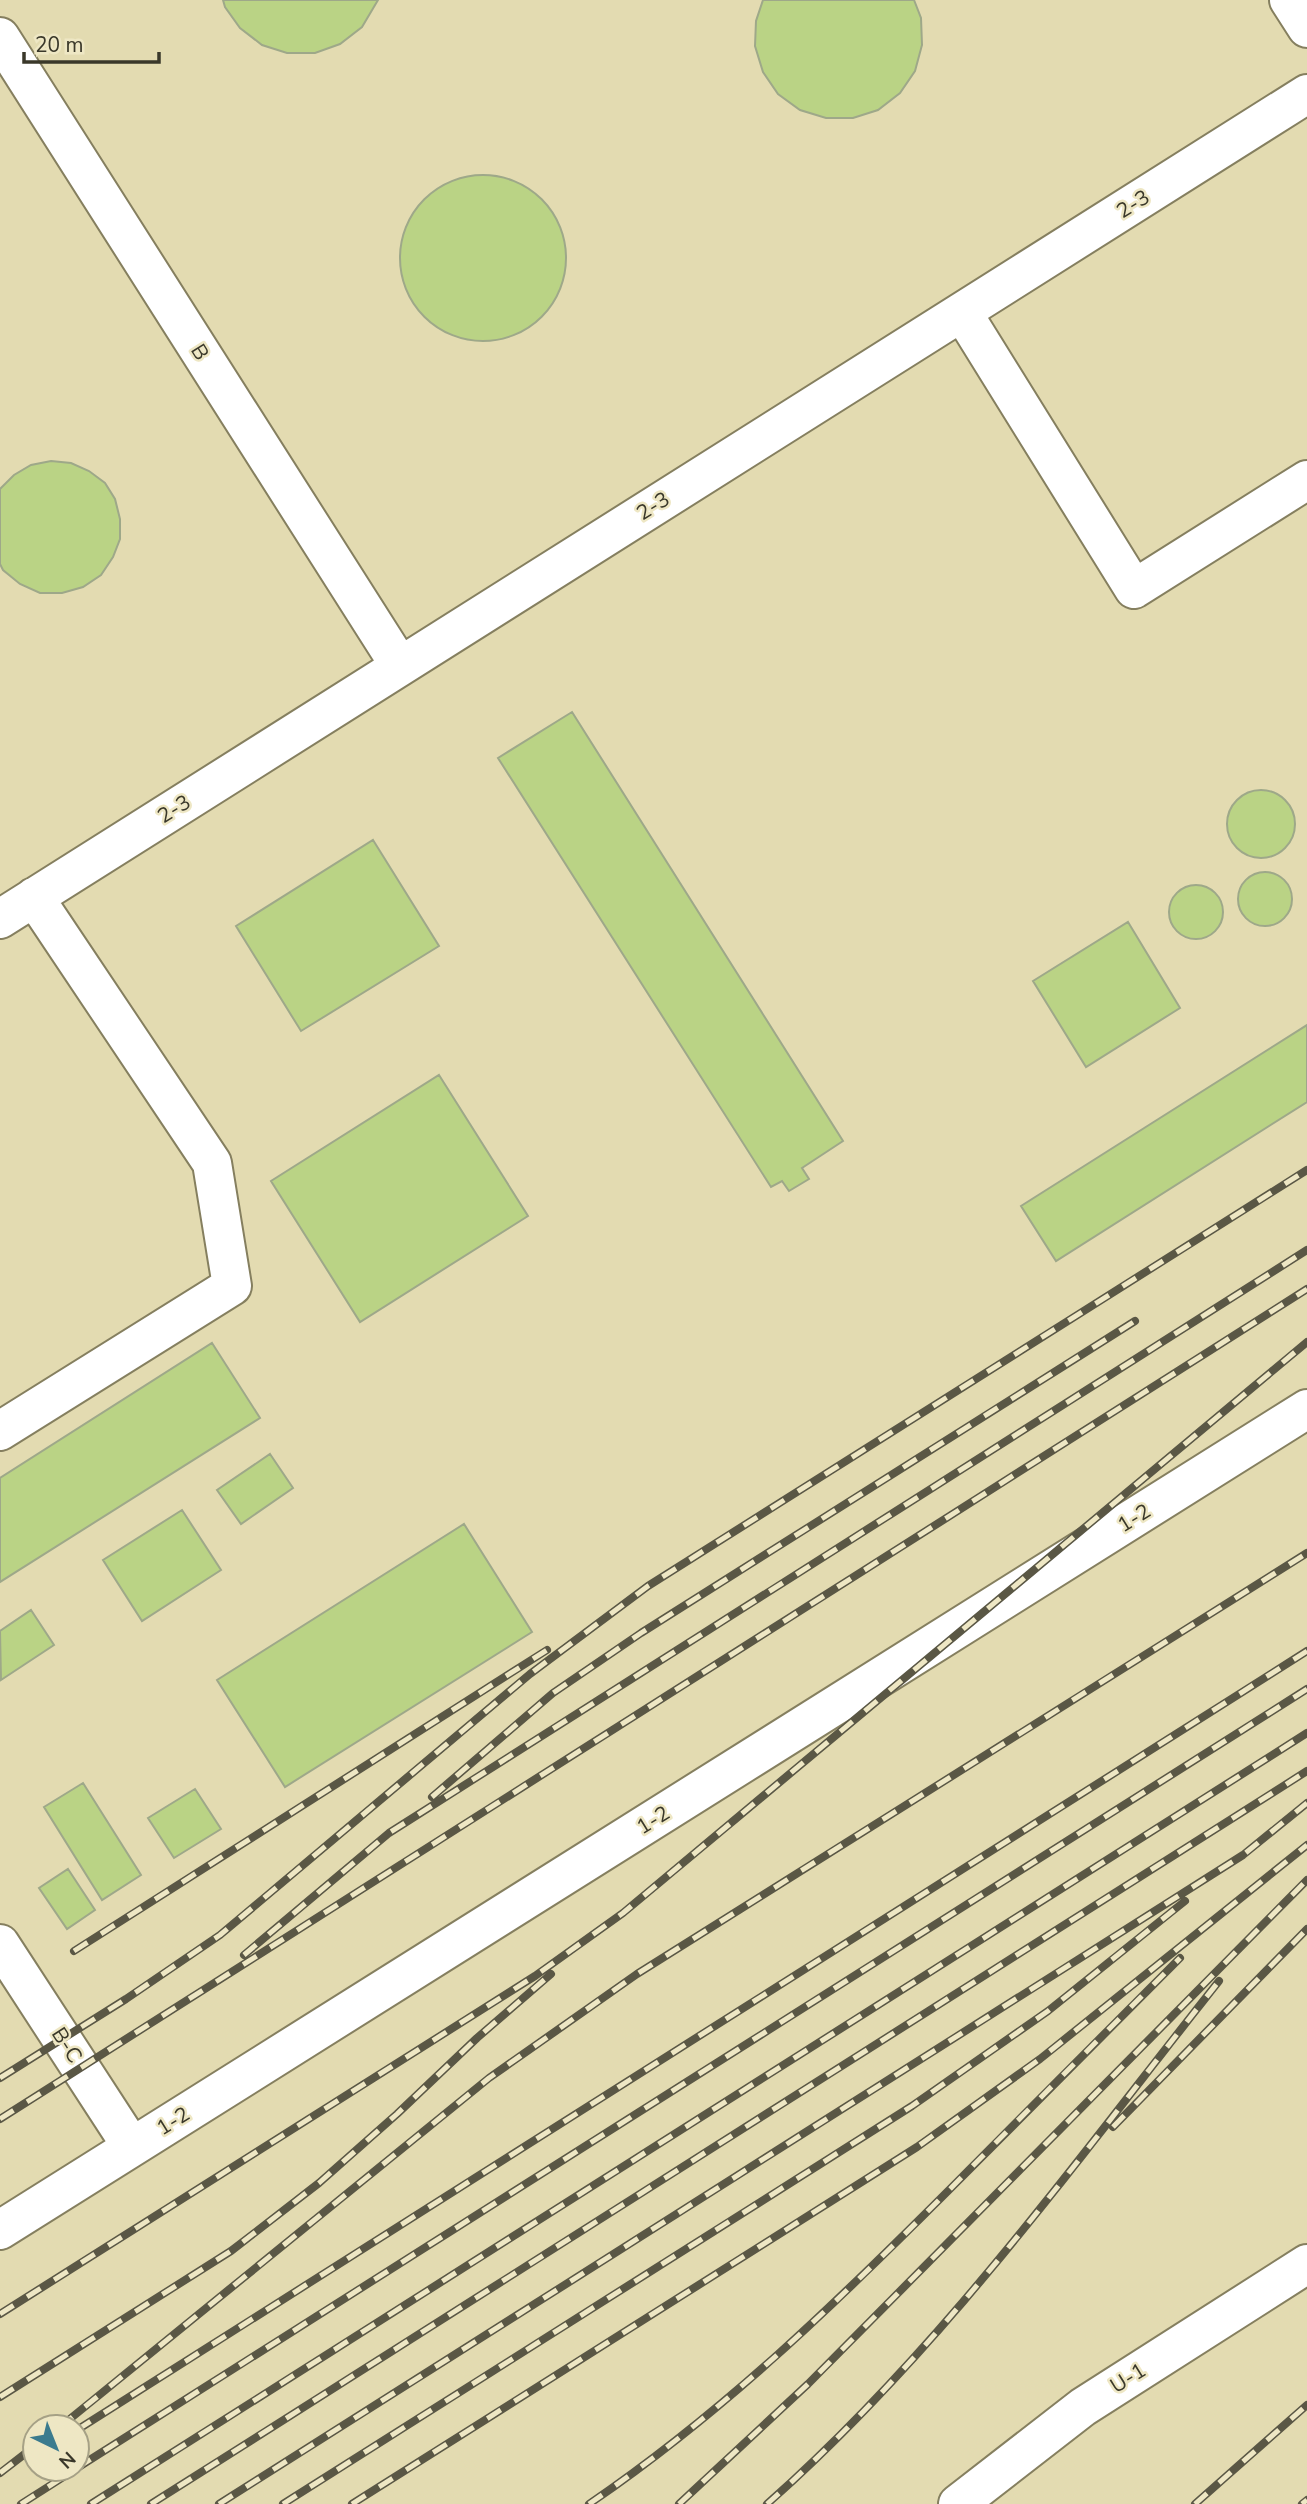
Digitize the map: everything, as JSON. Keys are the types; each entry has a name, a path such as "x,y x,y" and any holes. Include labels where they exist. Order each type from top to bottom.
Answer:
{"lane":[{"path":"1289,0 1307,28"},
{"name":"B","path":"0,37 400,666"},
{"name":"2-3","path":"0,919 1307,94"},
{"path":"961,312 1134,589 1307,480"},
{"path":"0,1432 232,1286 212,1163 34,897"},
{"name":"1-2","path":"0,2230 1307,1409"},
{"name":"B-C","path":"0,1944 132,2147"},
{"name":"U-1","path":"958,2504 1083,2407 1307,2264"}],"shaded area":[{"path":"0,0 1307,0 1307,2504 0,2504"}],"building":[{"path":"223,0 378,0 362,27 340,44 315,53 287,53 262,45 240,28"},
{"path":"763,0 914,0 921,18 922,45 915,71 900,93 878,110 853,118 826,118 800,110 778,94 763,72 755,46 756,21"},
{"path":"483,175 515,181 542,199 560,226 566,258 560,290 542,317 515,335 483,341 451,335 424,317 406,290 400,258 406,226 424,199 451,181"},
{"path":"51,461 71,463 89,471 105,483 115,499 120,519 120,539 113,557 101,575 83,587 62,593 40,593 20,584 3,570 0,564 0,489 14,475 31,465"},
{"path":"572,712 843,1141 802,1168 809,1179 789,1191 782,1181 771,1187 498,758"},
{"path":"1261,790 1274,793 1285,800 1292,811 1295,824 1292,837 1285,848 1274,855 1261,858 1248,855 1237,848 1230,837 1227,824 1230,811 1237,800 1248,793"},
{"path":"373,840 439,946 301,1031 236,926"},
{"path":"1265,872 1284,880 1292,899 1284,918 1265,926 1246,918 1238,899 1246,880"},
{"path":"1196,885 1215,893 1223,912 1215,931 1196,939 1177,931 1169,912 1177,893"},
{"path":"1128,922 1180,1008 1086,1067 1033,981"},
{"path":"1307,1025 1307,1102 1056,1261 1021,1206"},
{"path":"439,1075 528,1216 360,1322 271,1181"},
{"path":"212,1343 260,1418 0,1582 0,1478"},
{"path":"270,1454 293,1488 241,1524 217,1490"},
{"path":"182,1510 221,1570 142,1621 103,1560"},
{"path":"464,1524 532,1632 285,1787 217,1680"},
{"path":"31,1610 54,1645 1,1680 0,1631"},
{"path":"83,1783 141,1875 102,1900 44,1807"},
{"path":"195,1789 221,1829 174,1858 148,1818"},
{"path":"68,1869 95,1910 67,1929 39,1888"}],"railway":[{"path":"0,2078 126,1999 220,1935 530,1674 648,1586 1307,1170"},
{"path":"244,1955 389,1833 1307,1250"},
{"path":"0,2119 1307,1289"},
{"path":"432,1797 553,1693 641,1633 1135,1321"},
{"path":"0,2314 535,1976 623,1913 1307,1342"},
{"path":"77,2413 489,2078 637,1974 1307,1553"},
{"path":"74,1951 547,1650"},
{"path":"91,2421 1307,1651"},
{"path":"91,2459 1307,1689"},
{"path":"91,2504 1307,1733"},
{"path":"151,2504 1307,1771"},
{"path":"219,2504 1243,1855 1307,1803"},
{"path":"352,2504 917,2147 1040,2059 1307,1845"},
{"path":"679,2504 808,2384 1307,1880"},
{"path":"283,2504 912,2106 1048,2011 1185,1901"},
{"path":"1113,2127 1307,1929"},
{"path":"589,2504 639,2469 733,2394 822,2314 1180,1958"},
{"path":"0,2397 231,2251 319,2183 551,1974"},
{"path":"767,2504 830,2445 948,2319 1059,2185 1219,1981"},
{"path":"1195,2504 1307,2405"},
{"path":"0,2473 21,2457"},
{"path":"21,2504 54,2483"},
{"path":"1302,2504 1307,2500"}]}
